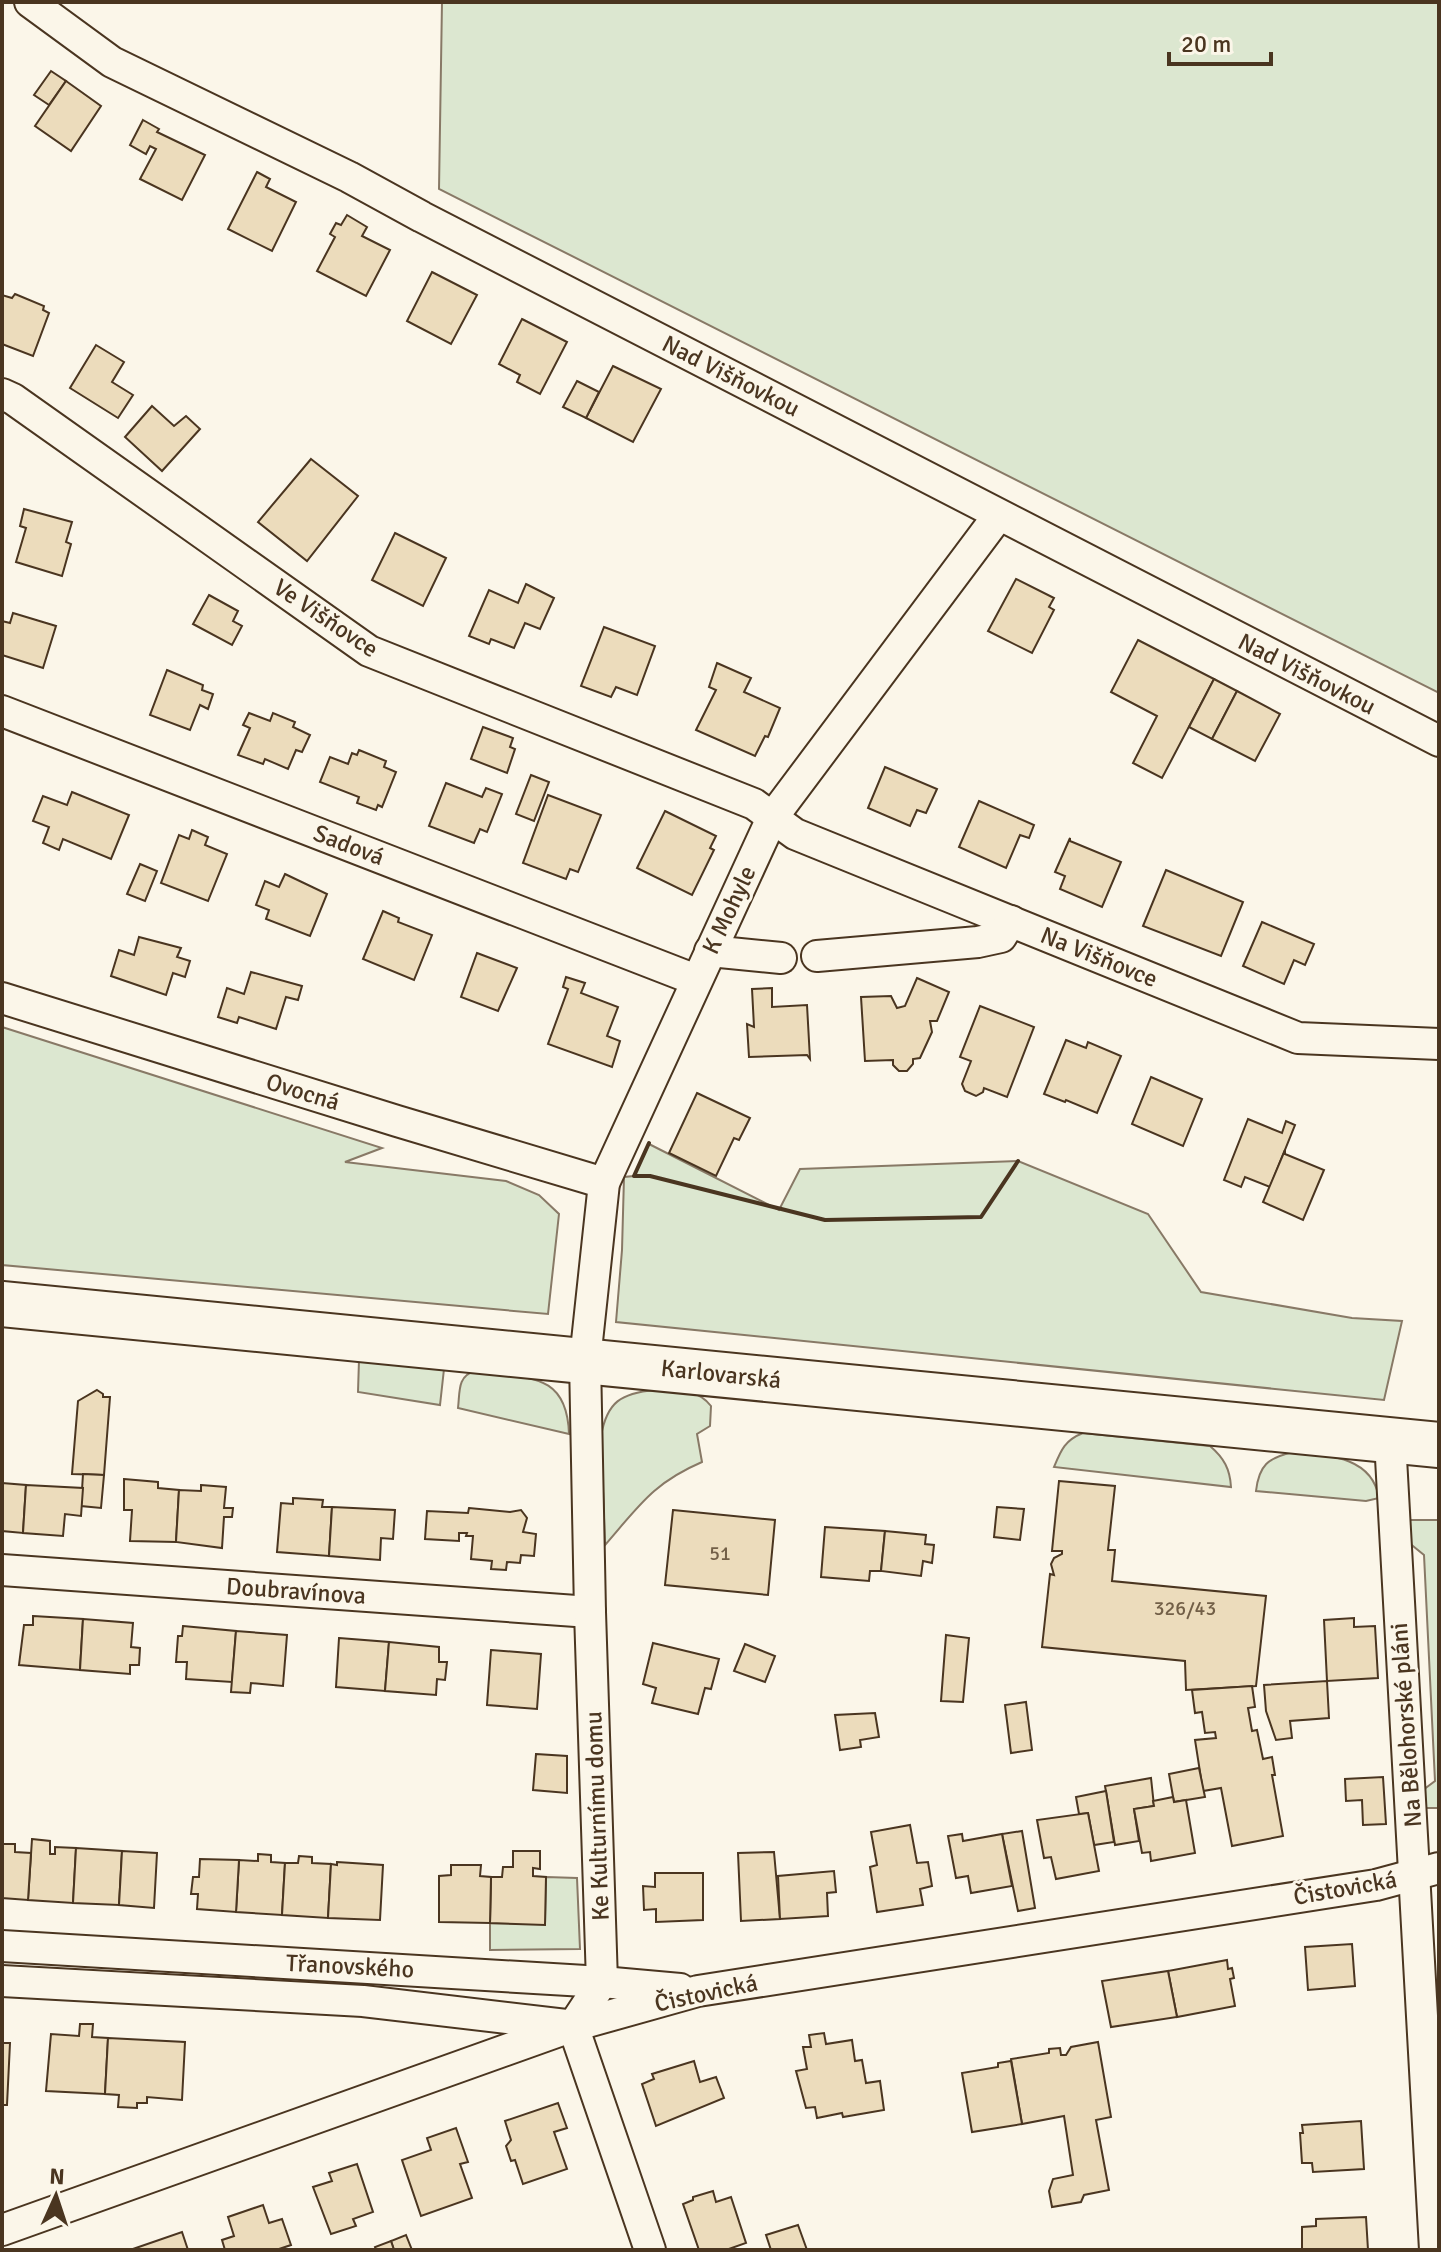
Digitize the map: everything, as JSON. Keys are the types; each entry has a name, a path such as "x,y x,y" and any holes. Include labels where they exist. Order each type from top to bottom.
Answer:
{"main road":[{"name":"Karlovarská","path":"2,1304 1439,1445"}],"street":[{"name":"Nad Višňovkou","path":"30,2 112,62 349,177 927,476 998,516 1439,741"},
{"name":"Ve Višňovce","path":"2,394 369,651 754,804 772,818"},
{"name":"K Mohyle","path":"585,1360 604,1183 772,818 998,516"},
{"name":"Sadová","path":"2,711 696,980"},
{"name":"Na Višňovce","path":"772,818 795,834 1298,1038 1439,1044"},
{"path":"817,956 978,942 1001,937 1011,921"},
{"path":"710,951 781,958"},
{"name":"Ovocná","path":"2,998 604,1183"},
{"name":"Ke Kulturnímu domu","path":"585,1360 602,1982"},
{"name":"Na Bělohorské pláni","path":"1390,1440 1427,1872 1435,2250"},
{"name":"Doubravínova","path":"2,1570 590,1612"},
{"name":"Čistovická","path":"2,2230 573,2026 698,1991 1376,1885 1427,1872"},
{"name":"Třanovského","path":"2,1946 602,1982 698,1991"},
{"name":"Třanovského","path":"2,1981 363,2001 573,2026"},
{"path":"602,1982 573,2026 650,2250"}],"green space":[{"path":"442,2 1439,2 1439,693 439,189"},
{"path":"2,1027 382,1148 345,1162 506,1181 539,1195 559,1214 548,1314 2,1265"},
{"path":"649,1144 779,1210 800,1169 1018,1161 1148,1214 1201,1292 1352,1318 1402,1321 1384,1400 616,1322 624,1177 634,1176"},
{"path":"359,1360 444,1369 440,1405 358,1392"},
{"path":"475,1371 526,1378 552,1388 566,1413 569,1434 458,1408 462,1381"},
{"path":"655,1390 693,1393 711,1406 710,1426 697,1434 702,1462 659,1487 605,1545 601,1436 604,1424 618,1401 633,1394"},
{"path":"1083,1433 1210,1446 1225,1464 1231,1487 1054,1467 1064,1446"},
{"path":"1293,1452 1333,1457 1358,1466 1375,1484 1379,1498 1366,1501 1256,1491 1266,1464"},
{"path":"1406,1520 1439,1520 1439,1808 1421,1808 1419,1793 1435,1781 1424,1555 1408,1542"},
{"path":"546,1877 577,1878 580,1949 490,1950 490,1923 545,1924"}],"building":[{"path":"51,71 66,81 49,105 34,95"},
{"path":"66,81 101,106 71,151 35,126"},
{"path":"143,120 159,129 157,132 205,155 182,200 140,179 156,149 150,146 146,154 130,145"},
{"path":"257,172 270,179 266,187 296,202 272,251 228,229"},
{"path":"347,215 367,227 362,236 390,250 366,296 317,271 335,237 330,234 336,223 341,225"},
{"path":"432,272 477,295 451,344 407,321"},
{"path":"15,294 44,306 43,310 49,313 33,356 2,344 2,295 12,298"},
{"path":"522,319 567,342 540,394 517,382 520,375 499,364"},
{"path":"96,345 124,362 112,382 133,395 118,418 70,388"},
{"path":"613,366 661,389 633,442 586,418"},
{"path":"577,381 599,392 586,418 563,407"},
{"path":"152,406 174,426 186,416 200,429 162,471 125,437"},
{"path":"311,459 358,496 307,561 258,522"},
{"path":"24,509 72,522 66,542 71,544 62,576 16,562 26,528 20,526"},
{"path":"395,533 446,558 423,606 372,580"},
{"path":"1016,579 1054,598 1049,607 1054,610 1032,653 988,631"},
{"path":"526,584 554,598 540,629 525,623 514,648 491,639 489,644 469,636 489,590 518,603"},
{"path":"209,595 238,611 233,621 242,626 232,645 193,624"},
{"path":"13,613 56,626 43,668 2,655 2,621 10,623"},
{"path":"604,627 655,646 637,695 616,687 611,697 581,686"},
{"path":"1138,640 1214,679 1162,778 1133,763 1157,716 1111,692"},
{"path":"717,663 751,678 744,692 780,708 768,737 765,736 755,756 696,730 716,690 709,687"},
{"path":"167,670 203,685 202,690 213,694 208,709 200,705 190,730 150,715"},
{"path":"1214,679 1237,691 1212,739 1189,727"},
{"path":"1237,691 1280,714 1255,761 1212,739"},
{"path":"249,713 270,721 273,713 295,722 293,727 310,735 302,752 296,750 288,769 265,759 263,764 238,755 250,728 243,725"},
{"path":"483,727 513,738 510,747 515,749 507,773 471,759"},
{"path":"359,750 386,761 384,767 396,772 382,807 378,805 376,810 357,803 359,797 320,782 330,757 348,764 352,753 357,755"},
{"path":"885,767 937,789 926,813 917,810 910,826 868,808"},
{"path":"531,775 549,782 534,821 516,814"},
{"path":"446,783 482,797 486,788 502,794 487,832 480,829 474,843 429,826"},
{"path":"72,792 129,815 111,859 63,839 59,850 43,843 49,827 33,821 43,796 67,805"},
{"path":"548,795 601,815 578,872 570,869 566,879 523,863"},
{"path":"979,801 1034,825 1029,838 1020,835 1006,868 959,847"},
{"path":"665,811 716,836 710,848 714,850 692,895 637,868"},
{"path":"192,830 208,837 205,845 227,854 208,901 161,883 179,835 189,839"},
{"path":"1070,838 1070,841 1121,862 1102,907 1060,889 1065,876 1055,872"},
{"path":"140,864 157,871 145,901 127,894"},
{"path":"1166,870 1243,902 1221,956 1143,926"},
{"path":"285,874 327,894 310,936 266,919 269,910 256,905 265,881 279,887"},
{"path":"383,911 399,918 398,922 432,935 414,980 363,959"},
{"path":"1262,922 1314,944 1305,965 1294,960 1284,984 1243,966"},
{"path":"139,937 181,948 177,957 190,961 185,977 173,973 166,995 111,976 119,950 134,955"},
{"path":"477,953 517,968 498,1011 461,997"},
{"path":"251,972 302,986 298,1000 286,997 276,1029 239,1017 237,1023 218,1017 227,988 244,994"},
{"path":"566,977 585,983 581,993 618,1007 607,1036 620,1041 612,1067 548,1044 568,989 563,987"},
{"path":"917,978 949,992 937,1021 930,1021 932,1032 920,1058 913,1059 907,1071 899,1071 893,1060 865,1061 861,997 891,996 897,1008 905,1006"},
{"path":"772,988 772,1007 807,1005 810,1059 807,1055 749,1057 747,1024 754,1027 752,989"},
{"path":"980,1006 1034,1027 1007,1097 984,1088 976,1096 965,1091 962,1084 971,1061 960,1057"},
{"path":"1066,1040 1086,1048 1088,1042 1121,1056 1097,1113 1044,1094"},
{"path":"1151,1077 1202,1099 1183,1146 1132,1124"},
{"path":"697,1093 750,1118 739,1140 734,1138 716,1176 669,1153"},
{"path":"1248,1119 1282,1133 1286,1121 1295,1125 1270,1187 1245,1177 1241,1187 1224,1180"},
{"path":"1285,1150 1285,1154 1324,1170 1303,1220 1263,1202"},
{"path":"97,1390 103,1397 110,1397 104,1475 72,1474 78,1401"},
{"path":"83,1474 104,1475 101,1508 81,1506"},
{"path":"124,1479 158,1482 158,1488 179,1490 176,1542 130,1541 132,1510 124,1510"},
{"path":"1059,1481 1115,1486 1108,1550 1115,1550 1112,1581 1266,1596 1256,1686 1186,1690 1185,1661 1042,1647 1050,1574 1054,1575 1051,1564 1054,1558 1062,1554 1062,1551 1052,1551"},
{"path":"2,1483 26,1485 23,1533 2,1531"},
{"path":"26,1485 83,1488 81,1516 65,1514 63,1536 23,1533"},
{"path":"201,1485 226,1487 224,1508 233,1508 232,1517 224,1517 222,1548 176,1542 179,1490 201,1491"},
{"path":"293,1498 323,1500 322,1507 332,1507 329,1556 277,1552 281,1503 293,1504"},
{"path":"332,1507 395,1510 393,1539 381,1538 380,1560 329,1556"},
{"path":"997,1507 1024,1509 1020,1540 994,1537"},
{"path":"469,1508 510,1512 521,1510 527,1518 523,1532 536,1534 534,1556 521,1555 520,1563 507,1562 506,1570 491,1569 492,1561 471,1559 473,1536 466,1536 467,1533 459,1533 459,1541 425,1539 427,1511 468,1513"},
{"path":"673,1510 775,1520 768,1595 665,1585"},
{"path":"825,1527 885,1531 881,1571 870,1571 869,1581 821,1577"},
{"path":"885,1531 926,1535 925,1544 934,1545 932,1563 923,1561 921,1576 881,1571"},
{"path":"33,1616 83,1619 80,1670 19,1665 24,1625 33,1625"},
{"path":"1354,1618 1354,1627 1375,1626 1378,1678 1327,1681 1324,1620"},
{"path":"83,1619 133,1623 131,1647 140,1648 139,1665 130,1665 130,1674 80,1670"},
{"path":"183,1626 236,1631 232,1682 186,1679 187,1662 176,1662 178,1636 182,1636"},
{"path":"236,1631 287,1635 283,1686 251,1683 250,1693 231,1692"},
{"path":"946,1635 969,1638 963,1702 941,1701"},
{"path":"339,1638 389,1642 385,1691 336,1687"},
{"path":"389,1642 439,1647 439,1662 447,1662 445,1680 437,1679 436,1695 385,1691"},
{"path":"653,1643 719,1659 711,1689 705,1688 698,1714 652,1703 656,1688 643,1684"},
{"path":"745,1644 775,1656 765,1682 734,1671"},
{"path":"491,1650 541,1654 537,1709 487,1705"},
{"path":"1327,1681 1329,1718 1290,1721 1292,1738 1276,1740 1266,1711 1264,1685"},
{"path":"1252,1686 1255,1707 1248,1708 1252,1731 1257,1730 1263,1759 1272,1757 1275,1775 1272,1775 1283,1836 1232,1846 1221,1788 1203,1791 1195,1740 1216,1738 1215,1732 1205,1733 1202,1712 1195,1713 1192,1690"},
{"path":"1026,1702 1032,1750 1011,1753 1005,1705"},
{"path":"875,1713 879,1737 860,1740 861,1747 840,1750 835,1715"},
{"path":"536,1754 567,1756 567,1793 533,1790"},
{"path":"1199,1768 1205,1797 1174,1802 1169,1774"},
{"path":"1383,1777 1386,1824 1363,1825 1362,1800 1346,1801 1345,1779"},
{"path":"1151,1778 1154,1806 1134,1809 1139,1841 1115,1845 1105,1786"},
{"path":"1106,1791 1114,1842 1094,1845 1088,1813 1079,1814 1076,1797"},
{"path":"1173,1797 1174,1802 1186,1800 1195,1853 1151,1861 1150,1852 1142,1853 1134,1809 1154,1806 1153,1801"},
{"path":"1088,1813 1099,1871 1056,1879 1051,1857 1044,1858 1037,1820"},
{"path":"910,1825 917,1863 928,1862 932,1886 920,1889 923,1905 877,1912 870,1867 877,1865 871,1832"},
{"path":"1022,1831 1035,1908 1018,1911 1002,1834"},
{"path":"962,1834 963,1841 1002,1834 1012,1886 971,1893 968,1876 956,1878 948,1836"},
{"path":"32,1839 50,1841 50,1854 55,1854 55,1847 76,1848 73,1903 28,1900"},
{"path":"2,1844 15,1844 15,1852 31,1853 28,1900 2,1898"},
{"path":"76,1848 122,1851 119,1905 73,1903"},
{"path":"122,1851 157,1853 154,1908 119,1905"},
{"path":"513,1851 540,1851 540,1869 533,1868 533,1876 546,1877 545,1925 490,1923 491,1877 502,1877 503,1867 513,1867"},
{"path":"774,1852 780,1919 741,1921 738,1853"},
{"path":"258,1854 271,1855 271,1862 285,1863 282,1915 236,1912 239,1860 258,1861"},
{"path":"299,1856 312,1857 312,1863 331,1864 328,1918 282,1915 285,1863 298,1863"},
{"path":"200,1859 239,1860 236,1912 197,1909 198,1894 191,1894 193,1877 199,1877"},
{"path":"337,1862 383,1865 380,1920 328,1918 331,1864 337,1865"},
{"path":"451,1865 481,1865 480,1876 491,1877 490,1923 439,1922 439,1876 451,1875"},
{"path":"834,1871 836,1892 827,1893 828,1916 780,1919 778,1876"},
{"path":"655,1873 703,1873 703,1920 656,1922 656,1909 644,1910 643,1886 655,1887"},
{"path":"1352,1944 1355,1986 1308,1990 1305,1947"},
{"path":"1227,1960 1234,1978 1230,1979 1235,2006 1177,2017 1168,1971"},
{"path":"1168,1971 1177,2017 1111,2027 1102,1981"},
{"path":"80,2024 93,2024 92,2037 108,2038 105,2094 46,2091 51,2034 79,2036"},
{"path":"2,2031 3,2043 10,2043 7,2105 2,2105"},
{"path":"824,2033 826,2044 852,2040 855,2061 862,2060 866,2083 880,2081 884,2110 817,2118 815,2107 806,2108 796,2071 807,2069 803,2047 811,2047 809,2035"},
{"path":"108,2038 185,2042 182,2100 147,2097 147,2103 137,2103 137,2108 118,2107 119,2095 105,2094"},
{"path":"1098,2042 1111,2117 1096,2120 1109,2190 1084,2195 1081,2202 1052,2207 1049,2191 1053,2179 1073,2175 1064,2116 1022,2124 1011,2059 1049,2053 1049,2049 1060,2048 1061,2055 1066,2055 1071,2047"},
{"path":"694,2061 700,2082 716,2077 724,2098 656,2126 642,2084 654,2079 652,2074"},
{"path":"1011,2061 1022,2124 972,2132 962,2073 998,2067 998,2063"},
{"path":"558,2103 567,2128 554,2132 567,2169 523,2184 515,2160 511,2161 506,2146 511,2140 505,2121"},
{"path":"1361,2121 1364,2169 1313,2172 1312,2163 1302,2163 1302,2125"},
{"path":"456,2128 468,2162 460,2164 472,2198 421,2216 402,2160 431,2150 427,2138"},
{"path":"357,2164 373,2212 353,2219 356,2226 331,2234 313,2187 332,2181 329,2173"},
{"path":"713,2191 716,2202 731,2197 746,2243 726,2250 699,2250 683,2204 693,2200 693,2197"},
{"path":"263,2205 269,2223 282,2219 291,2245 276,2250 225,2250 222,2240 234,2236 228,2217"},
{"path":"1366,2217 1368,2250 1302,2250 1302,2227 1316,2226 1316,2219"},
{"path":"798,2225 807,2250 771,2250 766,2235"},
{"path":"182,2232 188,2250 130,2250"},
{"path":"406,2235 412,2250 394,2250 391,2241"},
{"path":"391,2241 394,2250 376,2250 375,2247"}],"wall":[{"path":"649,1143 634,1176 650,1176 825,1220 981,1217 1018,1161"}]}
